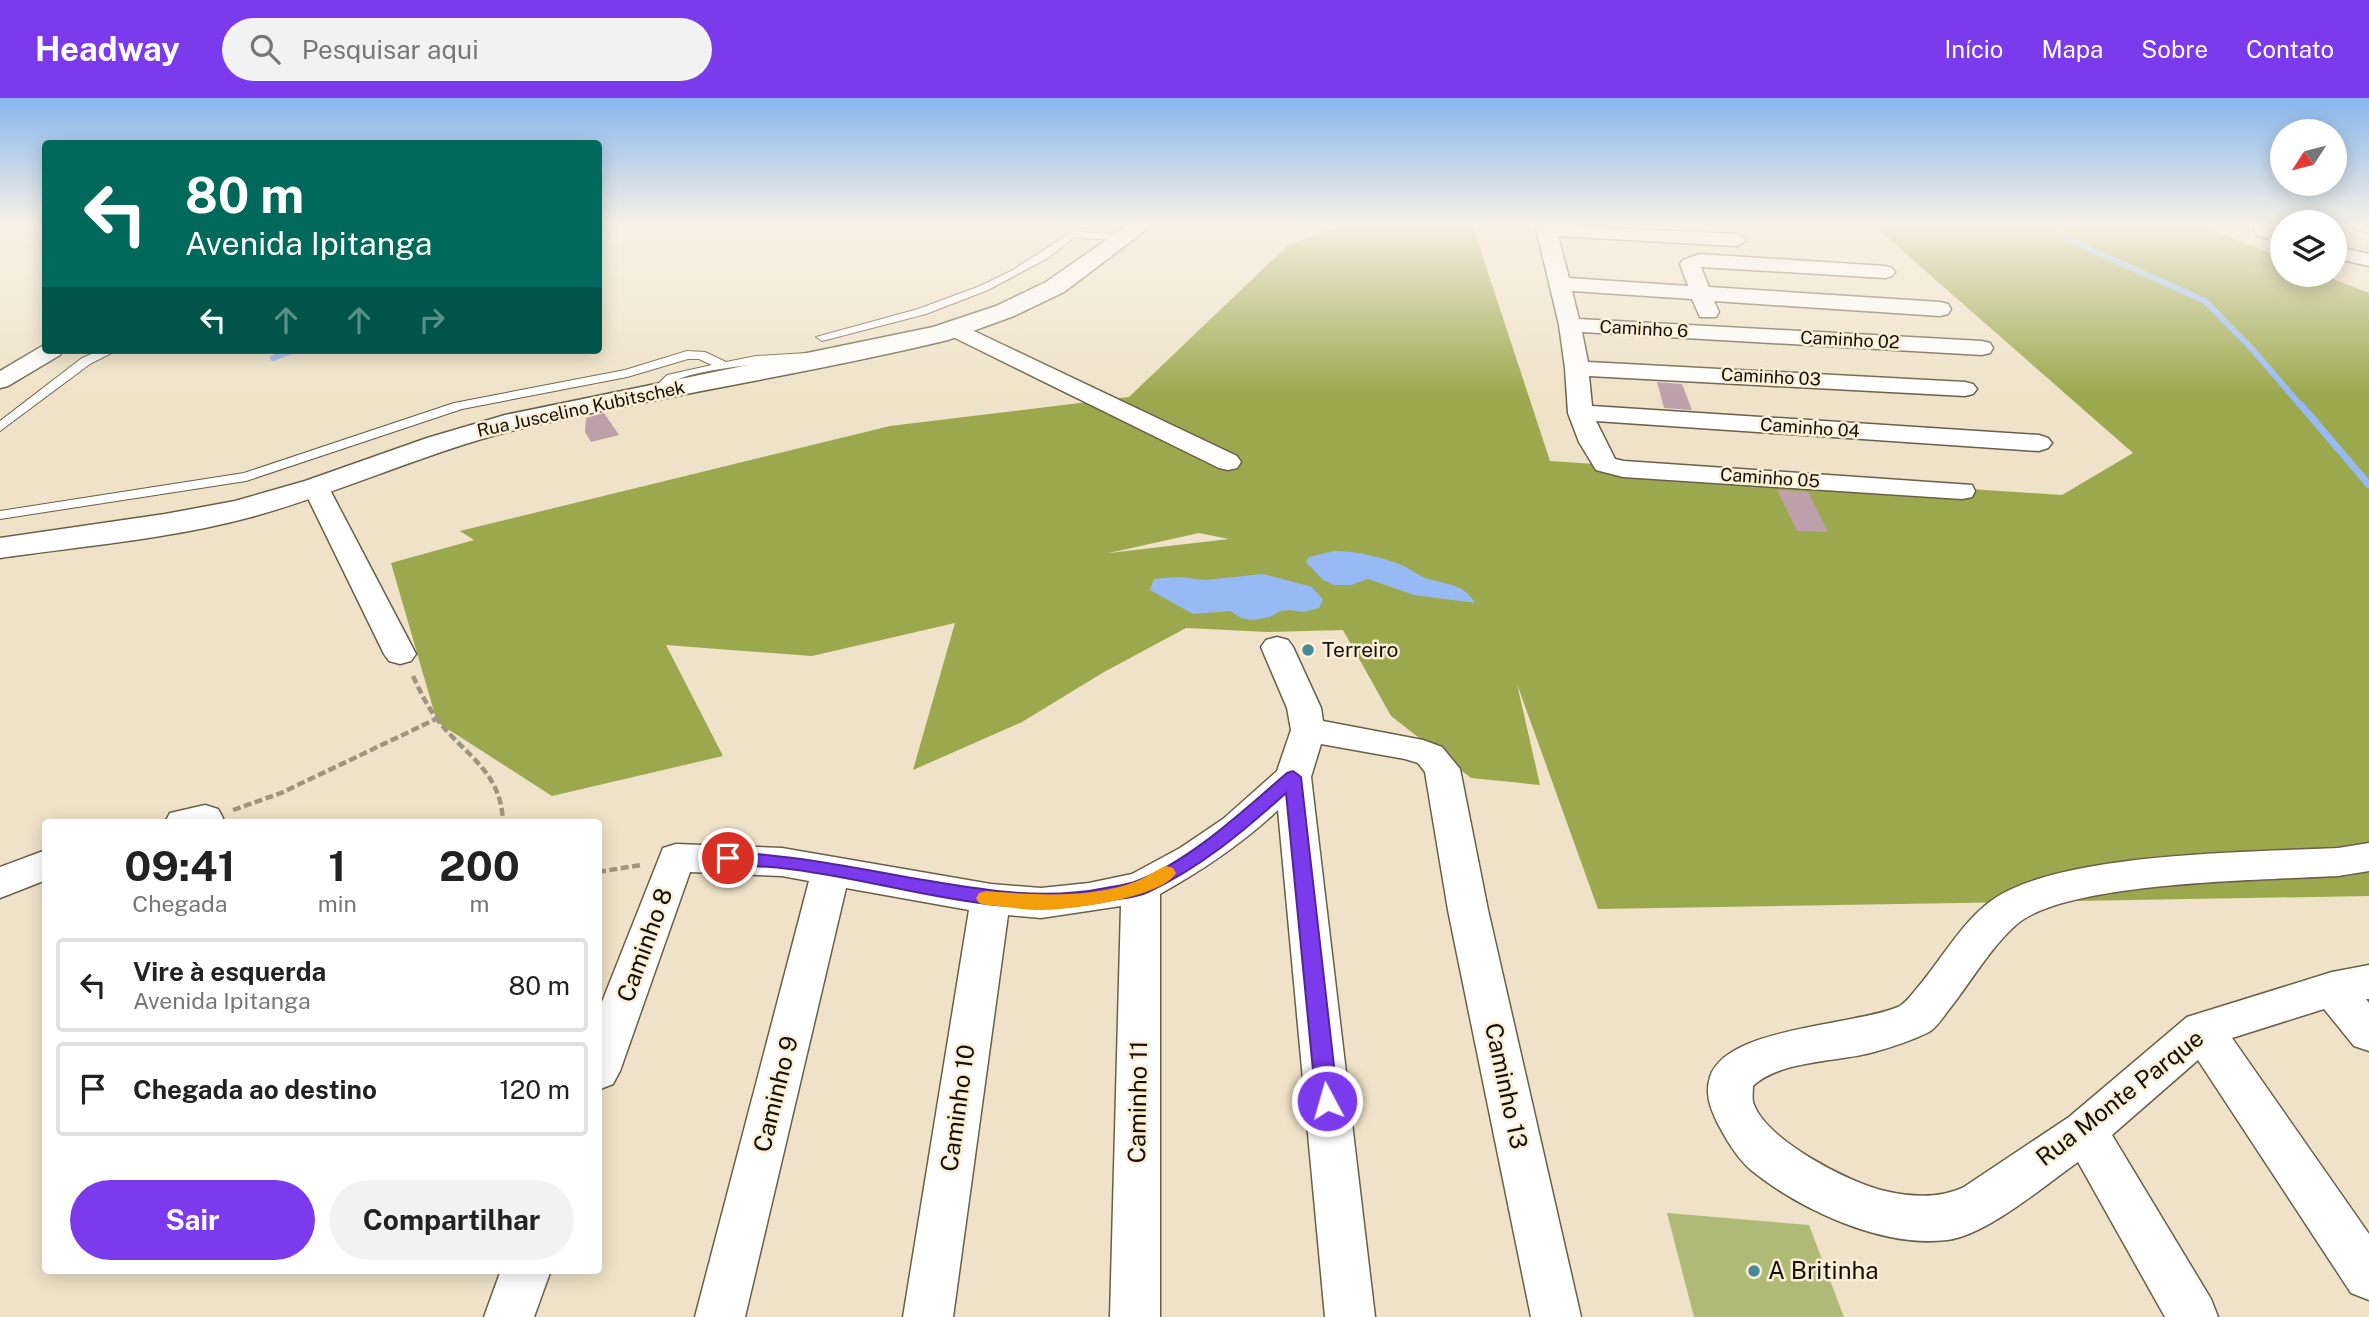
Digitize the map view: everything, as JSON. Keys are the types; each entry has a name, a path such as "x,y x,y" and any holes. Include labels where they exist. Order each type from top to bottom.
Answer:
{"main road":[{"name":"Rua Juscelino Kubitschek","path":"0,548 203,518 317,488 489,427 658,391 828,347 955,329 1023,304 1064,281"}],"street":[{"name":"Caminho 05","path":"1558,281 1570,325 1577,368 1580,413 1605,464 1614,468 1738,449 1962,491"},
{"path":"1696,281 1737,375"},
{"path":"1559,284 1940,309"},
{"name":"Caminho 6","path":"1570,325 1717,332"},
{"path":"955,329 1228,462"},
{"name":"Caminho 02","path":"1717,332 1982,348"},
{"path":"0,381 45,354"},
{"name":"Caminho 03","path":"1577,368 1965,389"},
{"path":"1704,373 1738,449"},
{"name":"Caminho 04","path":"1580,413 1738,449 2039,443"},
{"path":"317,488 400,654"},
{"path":"1277,647 1304,708 1307,730 1293,777 1350,1317"},
{"name":"Caminho 13","path":"1307,730 1411,748 1430,755 1442,769 1556,1317"},
{"path":"831,871 991,899 1041,903 1089,898 1141,887 1193,858 1236,828 1293,777"},
{"name":"Rua Monte Parque","path":"2351,985 2202,1030 2085,1131 1981,1203 1951,1217 1923,1219 1884,1214 1848,1201 1817,1185 1766,1154 1743,1128 1730,1101 1732,1078 1748,1063 1767,1055 1874,1034 1917,1018 1950,979 1974,944 2003,913 2025,899 2049,890 2127,876 2338,862 2369,857"},
{"name":"Caminho 8","path":"602,1060 676,858 782,862 831,871"},
{"path":"0,883 42,866"},
{"name":"Caminho 9","path":"720,1317 831,871"},
{"name":"Caminho 11","path":"1135,1317 1141,887"},
{"name":"Caminho 10","path":"928,1317 979,964 991,899"},
{"path":"2351,985 2369,1033"},
{"path":"2202,1030 2369,1276"},
{"path":"2085,1131 2193,1317"},
{"path":"509,1317 525,1274"}],"lane":[{"path":"658,391 679,375 828,347 895,319 957,300 1002,281"},
{"path":"0,427 86,361 102,354"},
{"path":"0,515 246,477 459,406 627,373 687,355 701,355 724,366"}],"path":[{"path":"400,654 436,719 499,786 505,805 503,819"},
{"path":"197,819 281,793 436,719"}],"green space":[{"path":"1250,281 1491,281 1550,461 2062,495 2133,453 1937,281 2270,281 2270,287 2347,287 2347,284 2369,293 2369,896 1598,909 1517,684 1540,785 1471,778 1391,716 1343,630 1268,632 1186,628 1104,672 1022,722 913,770 955,623 812,656 666,645 723,756 552,796 437,722 391,563 474,540 460,531 890,426 1129,397","holes":["1199,533 1229,539 1109,553"]},
{"name":"A Britinha","path":"1667,1213 1809,1225 1844,1317 1694,1317"}],"water":[{"path":"1334,551 1361,553 1404,566 1423,577 1465,591 1475,603 1414,595 1368,579 1351,585 1334,585 1323,580 1306,562 1309,557"},
{"path":"1263,574 1312,587 1323,600 1319,608 1304,612 1280,611 1270,617 1253,620 1241,618 1230,611 1193,614 1150,590 1154,579 1178,577 1205,580"}],"building":[{"path":"1657,382 1682,384 1692,410 1664,408"},
{"path":"604,413 619,435 591,442 585,432 586,418"},
{"path":"1777,490 1808,492 1828,532 1797,531"}],"waterway":[{"path":"2160,281 2205,301 2252,349 2302,407"},
{"path":"273,358 284,354"},
{"path":"2301,405 2369,485"}],"slow traffic":[{"path":"986,898 1041,903 1089,898 1141,887 1167,873"}],"place":[{"name":"Terreiro","path":"1308,650"},
{"name":"A Britinha","path":"1754,1271"}],"route":[{"path":"728,858 782,862 991,899 1041,903 1089,898 1141,887 1193,858 1236,828 1293,777 1327,1101"}]}
